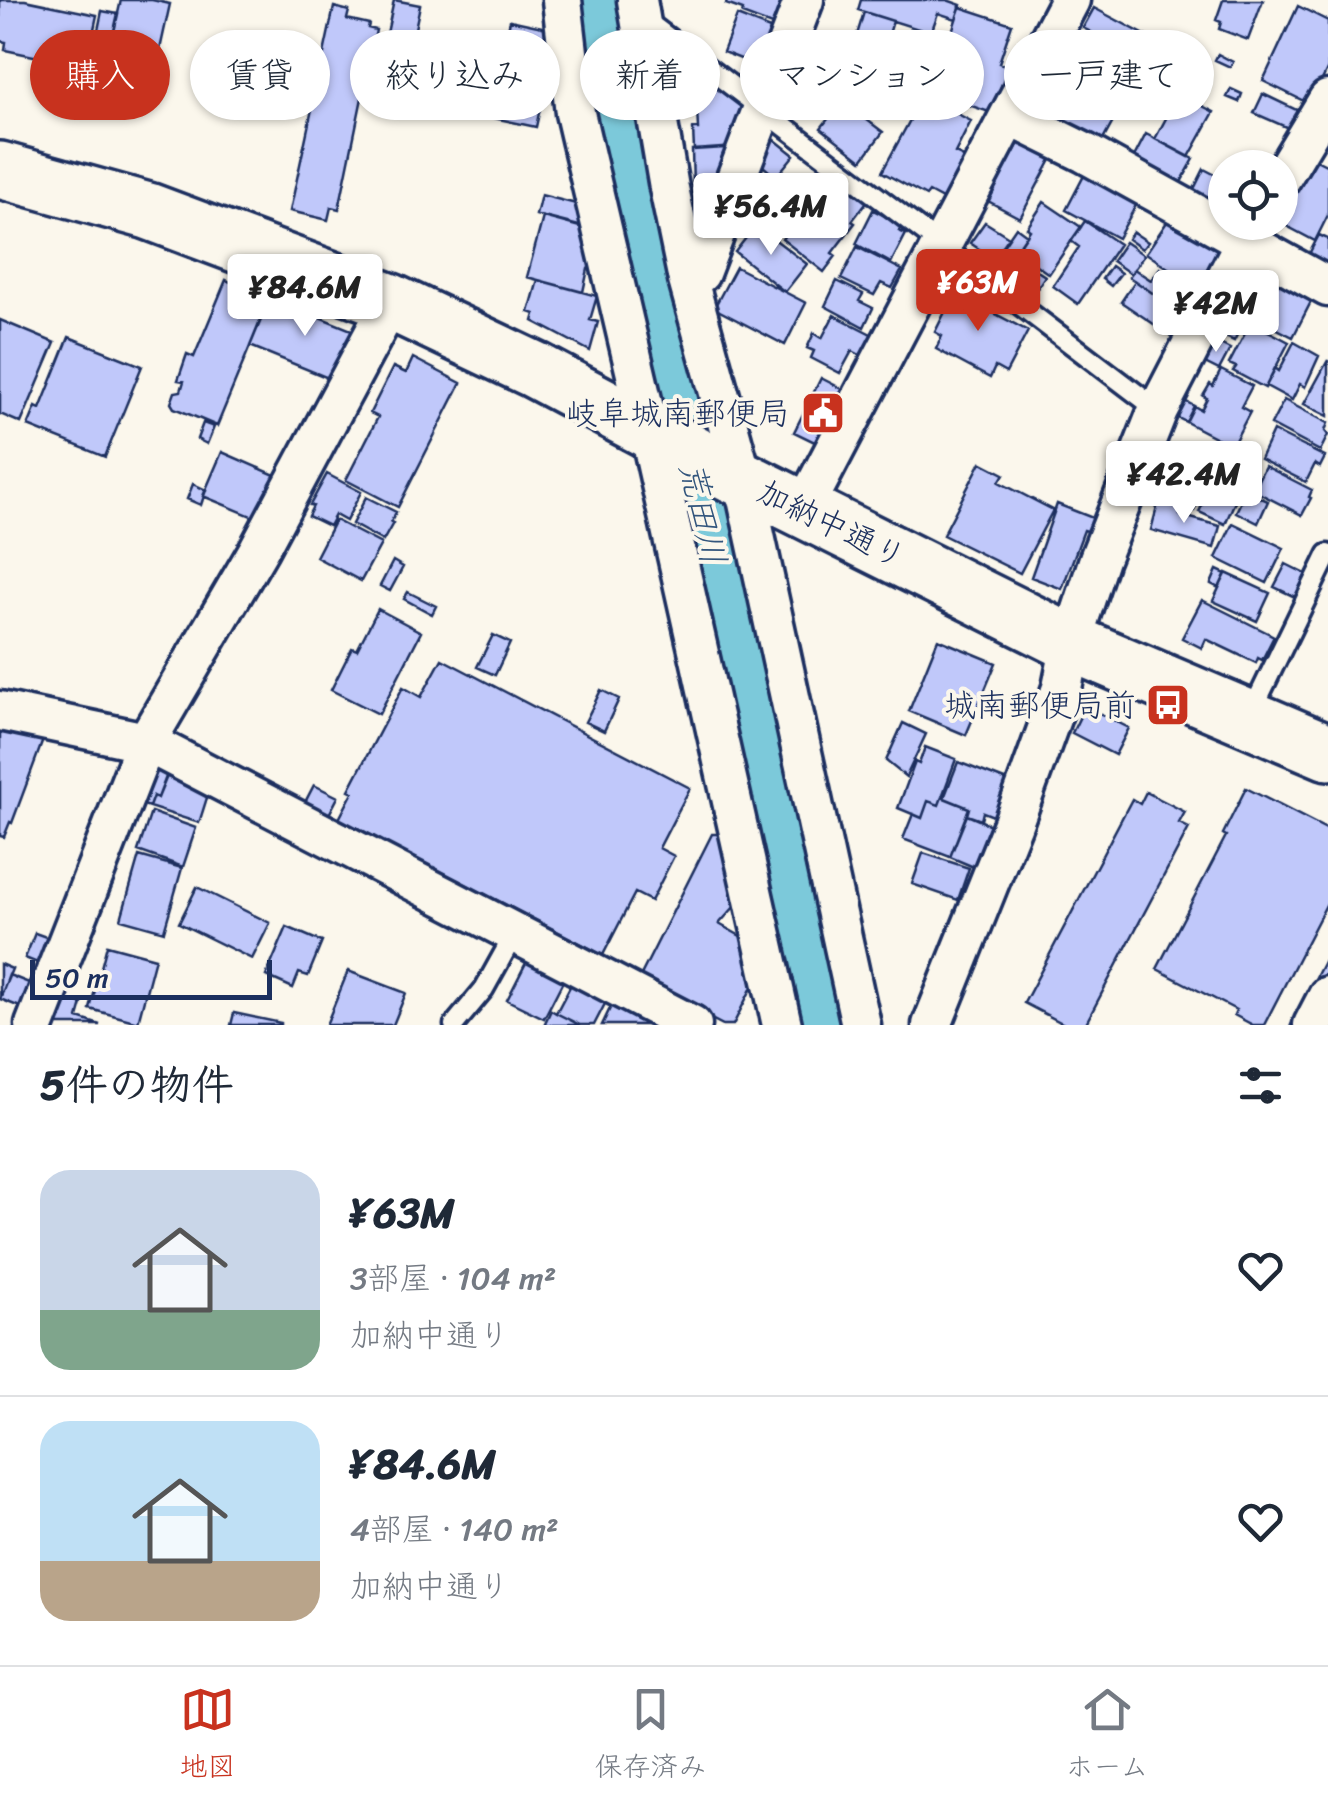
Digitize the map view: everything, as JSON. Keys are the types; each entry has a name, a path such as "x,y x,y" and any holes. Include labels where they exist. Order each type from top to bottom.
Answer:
{"highway":[{"name":"加納中通り","path":"0,170 148,211 391,302 535,370 733,475 1071,643 1328,752"}],"street":[{"path":"562,0 575,114 656,433 782,1025"},
{"path":"793,30 804,0"},
{"path":"1054,30 1070,0"},
{"path":"637,7 688,280 861,1025"},
{"path":"1298,150 1328,100"},
{"path":"688,280 700,273 759,120"},
{"path":"803,510 1008,120"},
{"path":"1018,120 1208,212"},
{"path":"932,1025 1012,826 1062,688 1071,643 1099,559 1158,410 1245,240"},
{"path":"1261,240 1328,286"},
{"path":"35,1025 146,742 259,549 391,302"},
{"path":"0,711 146,742 692,1025"},
{"path":"1313,1025 1328,996"}],"lane":[{"path":"637,7 740,91"},
{"path":"776,120 1158,410"},
{"path":"1249,718 1328,554"},
{"path":"454,1025 484,989 515,933"}],"building":[{"path":"0,0 25,0 97,15 94,30 30,30 30,55 5,50 6,42 0,41"},
{"path":"121,0 170,4 164,30 114,30"},
{"path":"394,0 420,5 415,30 388,30"},
{"path":"728,0 794,0 777,27 742,14 743,10 726,4"},
{"path":"861,0 947,0 961,5 956,19 938,13 932,30 858,10"},
{"path":"1223,0 1263,0 1248,40 1219,29 1221,22 1216,20"},
{"path":"1298,6 1328,21 1328,68 1310,104 1263,81"},
{"path":"334,7 349,11 347,19 369,24 368,28 376,30 350,30 350,120 357,120 339,209 331,207 328,220 290,211 310,120 330,120 329,30"},
{"path":"960,7 1012,24 1010,30 1004,30 999,63 1004,65 1004,78 992,113 984,110 984,30 953,30"},
{"path":"1094,8 1136,30 1087,30 1083,28"},
{"path":"102,11 118,14 114,30 98,30"},
{"path":"864,12 893,21 890,30 858,30"},
{"path":"737,16 772,30 740,30 740,59 723,52"},
{"path":"510,20 547,30 508,30"},
{"path":"1218,54 1233,62 1230,67 1215,60"},
{"path":"720,77 740,97 740,120 748,120 736,147 694,150 693,129 698,129 698,120 720,120"},
{"path":"1231,89 1242,94 1239,102 1227,97"},
{"path":"1263,94 1303,113 1295,131 1254,113"},
{"path":"503,120 538,120 536,127"},
{"path":"827,120 867,120 883,132 862,160 821,128"},
{"path":"910,120 971,121 955,153 968,159 946,201 929,192 926,196 882,172"},
{"path":"1066,120 1114,120 1103,140"},
{"path":"1165,120 1210,120 1189,157 1155,139"},
{"path":"1146,134 1194,159 1180,184 1133,159"},
{"path":"774,139 794,155 776,177 757,161"},
{"path":"1020,141 1052,158 1020,218 988,201"},
{"path":"725,148 728,163 719,185 693,187 692,150"},
{"path":"1312,158 1328,166 1328,215 1315,241 1298,232 1298,185"},
{"path":"835,167 872,195 832,253 836,256 824,272 782,239 795,222 791,219"},
{"path":"1204,169 1208,171 1208,204 1191,195"},
{"path":"1087,170 1140,198 1118,238 1066,210"},
{"path":"541,195 584,206 579,226 536,215"},
{"path":"1044,202 1081,227 1049,274 1016,251"},
{"path":"873,210 902,225 899,231 906,234 891,263 856,244"},
{"path":"1171,216 1220,250 1220,258 1199,289 1146,253"},
{"path":"543,217 591,230 593,270 588,269 583,292 527,277"},
{"path":"1085,221 1119,244 1078,304 1053,286 1079,247 1071,241"},
{"path":"985,222 1009,237 994,259 970,243"},
{"path":"756,225 807,264 785,292 735,252"},
{"path":"1016,227 1027,235 1014,254 1003,246"},
{"path":"1133,232 1148,242 1142,249 1128,239"},
{"path":"1319,235 1328,239 1328,264 1309,254"},
{"path":"1125,242 1144,255 1131,274 1112,261"},
{"path":"857,247 902,270 892,288 881,283 874,295 841,279"},
{"path":"1014,256 1045,276 1035,292 1004,273"},
{"path":"1264,265 1316,292 1293,337 1260,320 1263,313 1252,308 1263,287 1255,283"},
{"path":"1111,266 1121,273 1111,286 1102,279"},
{"path":"736,267 806,303 785,345 714,308"},
{"path":"1160,268 1205,298 1191,319 1129,277 1134,269 1151,280"},
{"path":"226,280 270,298 217,426 174,408 171,403 175,392 181,391 184,381 178,380 187,354 194,357"},
{"path":"538,280 597,296 590,320 598,322 590,351 533,321 535,314 529,312"},
{"path":"837,281 863,294 859,301 873,308 864,327 825,306"},
{"path":"1135,281 1183,314 1179,318 1190,326 1179,341 1121,302"},
{"path":"958,286 992,303 988,310 1028,331 1006,373 995,367 990,378 936,349 942,336 935,332"},
{"path":"270,297 364,335 333,380 250,346"},
{"path":"1235,297 1250,305 1245,316 1229,308"},
{"path":"1226,311 1244,321 1234,341 1215,332"},
{"path":"834,315 877,337 866,358 852,351 840,373 811,358 814,351 807,348 814,333 822,338"},
{"path":"0,320 55,343 21,423 0,414"},
{"path":"1251,322 1289,342 1265,388 1233,371 1236,367 1229,364"},
{"path":"69,337 142,366 105,457 28,426 36,407 40,409"},
{"path":"1212,340 1230,349 1219,370 1201,361"},
{"path":"1294,342 1319,356 1305,387 1300,384 1292,400 1266,386"},
{"path":"413,358 461,383 398,507 346,480 378,417 370,413 393,367 406,373"},
{"path":"1328,360 1328,416 1304,404"},
{"path":"1221,370 1252,386 1241,407 1250,412 1232,446 1186,422 1194,406 1201,410 1207,398 1203,396"},
{"name":"岐阜城南郵便局","path":"821,378 852,394 825,447 794,432"},
{"path":"1179,398 1194,406 1186,422 1170,414"},
{"path":"1284,400 1328,423 1328,435 1320,451 1271,425"},
{"path":"203,423 214,427 207,444 197,439"},
{"path":"1273,431 1325,457 1320,467 1315,464 1306,482 1260,459"},
{"path":"1206,444 1247,461 1225,524 1199,512 1204,501 1189,495 1193,485 1189,484"},
{"path":"222,452 275,475 256,518 203,496"},
{"path":"981,462 1004,474 999,482 1053,510 1020,573 943,535"},
{"path":"1265,466 1312,490 1302,515 1253,490"},
{"path":"327,474 361,492 346,521 335,515 329,526 308,516"},
{"path":"193,484 206,490 201,505 187,499"},
{"path":"1246,491 1268,501 1258,523 1236,512"},
{"path":"1179,492 1199,500 1194,511 1175,503"},
{"path":"366,497 396,512 383,541 352,524"},
{"path":"1159,500 1182,507 1180,515 1220,526 1214,548 1151,530"},
{"path":"1057,504 1098,520 1094,533 1084,530 1062,589 1031,577"},
{"path":"335,520 381,544 361,581 316,557"},
{"path":"1233,523 1284,548 1267,583 1216,558"},
{"path":"393,561 403,567 390,591 380,586"},
{"path":"1286,564 1306,574 1295,597 1274,587"},
{"path":"1217,570 1226,574 1219,588 1211,584"},
{"path":"1226,573 1270,593 1257,621 1213,601"},
{"path":"408,592 436,606 432,614 404,599"},
{"path":"1202,600 1274,636 1262,660 1258,658 1256,663 1206,639 1202,648 1182,638"},
{"path":"378,609 421,632 379,714 331,690"},
{"path":"493,635 510,643 495,675 477,667"},
{"path":"938,639 996,663 966,735 909,711"},
{"path":"442,659 690,788 659,848 674,856 651,901 635,893 603,955 339,819 353,792 349,790 403,687 421,697"},
{"path":"601,690 619,699 604,731 585,722"},
{"path":"1085,706 1129,728 1115,755 1072,733"},
{"path":"903,723 926,734 906,777 886,761"},
{"path":"0,724 43,740 4,837 0,836"},
{"path":"925,747 956,759 939,805 928,801 922,818 898,808 915,762 919,764"},
{"path":"153,762 170,769 158,798 153,796 149,807 135,802"},
{"path":"958,762 1015,784 1001,819 983,812 981,820 967,815 969,808 944,798"},
{"path":"167,774 210,788 199,823 149,807 153,796 158,798"},
{"path":"314,785 338,797 325,822 301,810"},
{"path":"1246,788 1328,830 1328,901 1264,1025 1253,1025 1234,1015 1236,1010 1157,969 1226,836 1223,834"},
{"path":"1146,792 1185,812 1179,823 1189,828 1085,1025 1066,1025 1024,1003 1132,799 1140,804"},
{"path":"942,797 969,808 950,857 903,839 913,814 922,818 928,801 939,805"},
{"path":"151,812 196,828 183,867 138,851"},
{"path":"967,815 998,828 981,870 950,857"},
{"path":"712,834 719,834 735,906 719,924 744,938 752,987 733,1025 723,1025 638,981"},
{"path":"923,853 969,868 958,900 912,884"},
{"path":"139,856 182,868 164,931 121,919"},
{"path":"197,887 270,923 252,959 179,923"},
{"path":"287,927 322,942 308,976 299,973 293,988 266,976"},
{"path":"35,933 60,942 50,968 25,958"},
{"path":"107,945 155,958 138,1022 90,1009"},
{"path":"1328,954 1328,980 1305,1025 1291,1025"},
{"path":"529,957 566,975 544,1018 507,1000"},
{"path":"0,964 12,969 0,998"},
{"path":"348,971 406,993 393,1025 326,1025"},
{"path":"9,975 34,985 25,1009 0,999"},
{"path":"575,977 610,994 594,1025 580,1025 556,1013"},
{"path":"59,998 82,1004 78,1018 100,1025 52,1025"},
{"path":"615,998 652,1025 602,1025"},
{"path":"551,1010 556,1013 580,1025 544,1025"},
{"path":"234,1013 281,1023 281,1025 231,1025"}],"waterway":[{"name":"荒田川","path":"597,0 616,158 676,391 817,1025"}],"place":[{"name":"岐阜城南郵便局","path":"823,413"},
{"name":"城南郵便局前","path":"1168,705"}]}
